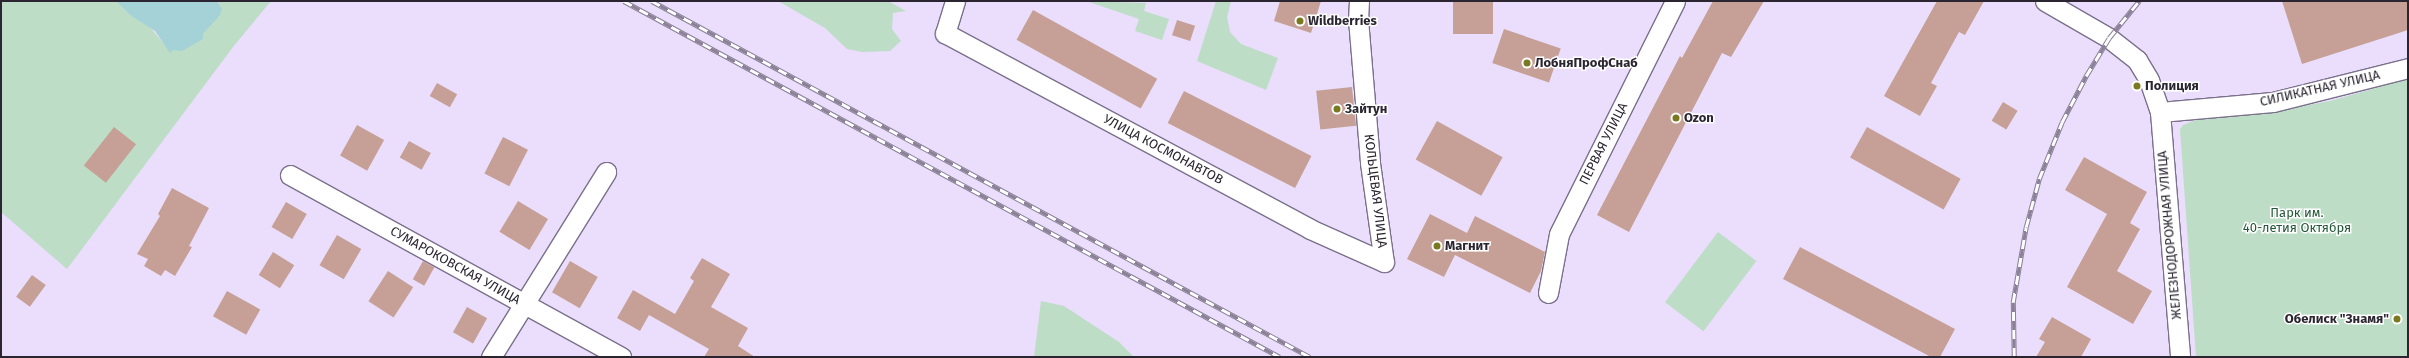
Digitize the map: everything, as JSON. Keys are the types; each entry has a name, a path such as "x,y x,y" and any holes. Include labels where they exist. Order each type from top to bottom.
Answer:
{"street":[{"name":"УЛИЦА КОСМОНАВТОВ","path":"955,1 945,33 1310,229 1384,262"},
{"name":"КОЛЬЦЕВАЯ УЛИЦА","path":"1359,1 1358,19 1370,163 1384,262"},
{"name":"ПЕРВАЯ УЛИЦА","path":"1548,293 1559,234 1675,1"},
{"name":"ЖЕЛЕЗНОДОРОЖНАЯ УЛИЦА","path":"2045,1 2109,38 2137,60 2149,80 2160,112 2180,357"},
{"name":"СИЛИКАТНАЯ УЛИЦА","path":"2160,112 2273,102 2408,68"},
{"path":"491,357 606,172"},
{"name":"СУМАРОКОВСКАЯ УЛИЦА","path":"290,175 621,357"}],"green space":[{"path":"1,1 116,1 130,15 149,26 164,44 173,50 203,39 203,34 215,18 219,3 217,1 271,1 233,47 67,269 1,212"},
{"path":"778,1 888,1 906,11 893,13 892,29 901,41 890,51 862,52 847,49 825,28"},
{"path":"1086,1 1146,3 1144,11 1169,19 1162,40 1135,31 1139,19"},
{"path":"1216,1 1231,1 1227,17 1230,32 1241,44 1278,58 1266,90 1197,61"},
{"name":"Парк им. 40-летия Октября","path":"2408,79 2408,357 2196,357 2180,129 2183,125 2196,120 2277,111 2330,101"},
{"path":"1718,232 1756,261 1703,331 1665,302"},
{"path":"1041,301 1064,306 1119,342 1134,357 1034,357"}],"shaded area":[{"path":"116,1 217,1 222,9 220,15 203,34 203,39 182,51 173,50 170,53 155,31 130,15"}],"building":[{"path":"1280,1 1321,1 1311,33 1274,21"},
{"path":"1453,1 1493,1 1493,34 1453,34"},
{"path":"1713,1 1764,1 1731,57 1722,53 1629,232 1597,215 1680,56 1682,58"},
{"path":"1937,1 1984,1 1965,35 1959,32 1931,83 1937,86 1920,116 1884,96"},
{"path":"2282,1 2408,1 2408,30 2302,64"},
{"path":"1033,10 1157,79 1141,109 1017,40"},
{"path":"1177,20 1195,26 1190,41 1172,35"},
{"path":"1504,29 1561,49 1549,83 1492,63"},
{"path":"437,83 457,94 450,107 430,96"},
{"name":"Зайтун","path":"1352,87 1356,126 1320,130 1316,91"},
{"path":"1184,91 1311,156 1295,188 1168,123"},
{"path":"2003,102 2018,111 2006,130 1992,121"},
{"path":"1437,121 1503,157 1481,196 1416,159"},
{"path":"357,125 384,140 367,171 340,156"},
{"path":"114,127 136,144 106,183 84,166"},
{"path":"1867,127 1961,179 1944,209 1850,158"},
{"path":"503,137 528,150 509,186 484,174"},
{"path":"409,141 431,153 422,170 400,158"},
{"path":"2084,157 2147,192 2130,223 2140,229 2117,271 2152,291 2133,324 2067,287 2107,214 2065,190"},
{"path":"172,188 209,208 189,246 192,247 175,276 165,270 161,276 144,266 148,259 137,254 160,216 158,214"},
{"path":"518,201 548,219 529,250 499,232"},
{"path":"286,202 307,214 292,239 272,227"},
{"path":"1430,214 1467,233 1475,216 1545,252 1541,271 1530,293 1455,255 1444,277 1407,259"},
{"path":"337,235 361,249 344,279 320,265"},
{"path":"1800,247 1955,329 1940,357 1931,357 1783,279"},
{"path":"273,252 294,265 280,288 259,275"},
{"path":"702,258 730,274 711,307 748,328 738,346 755,357 704,357 709,349 649,315 640,331 617,318 633,290 675,314 694,281 690,278"},
{"path":"423,261 434,267 424,286 413,279"},
{"path":"570,261 598,277 580,308 552,292"},
{"path":"388,271 413,287 394,318 368,301"},
{"path":"32,275 46,285 30,307 16,297"},
{"path":"227,291 260,309 246,335 213,316"},
{"path":"467,307 487,318 473,344 453,332"},
{"path":"2052,317 2091,339 2081,357 2036,357 2045,342 2039,339"}],"railway":[{"path":"624,1 1280,357"},
{"path":"652,1 1310,357"},
{"path":"2014,357 2013,302 2026,227 2039,179 2062,122 2086,76 2109,38 2139,1"}],"place":[{"name":"Wildberries","path":"1300,21"},
{"name":"ЛобняПрофСнаб","path":"1527,63"},
{"name":"Полиция","path":"2137,86"},
{"name":"Зайтун","path":"1337,109"},
{"name":"Ozon","path":"1676,118"},
{"name":"Магнит","path":"1437,246"},
{"name":"Обелиск \"Знамя\"","path":"2397,319"}]}
